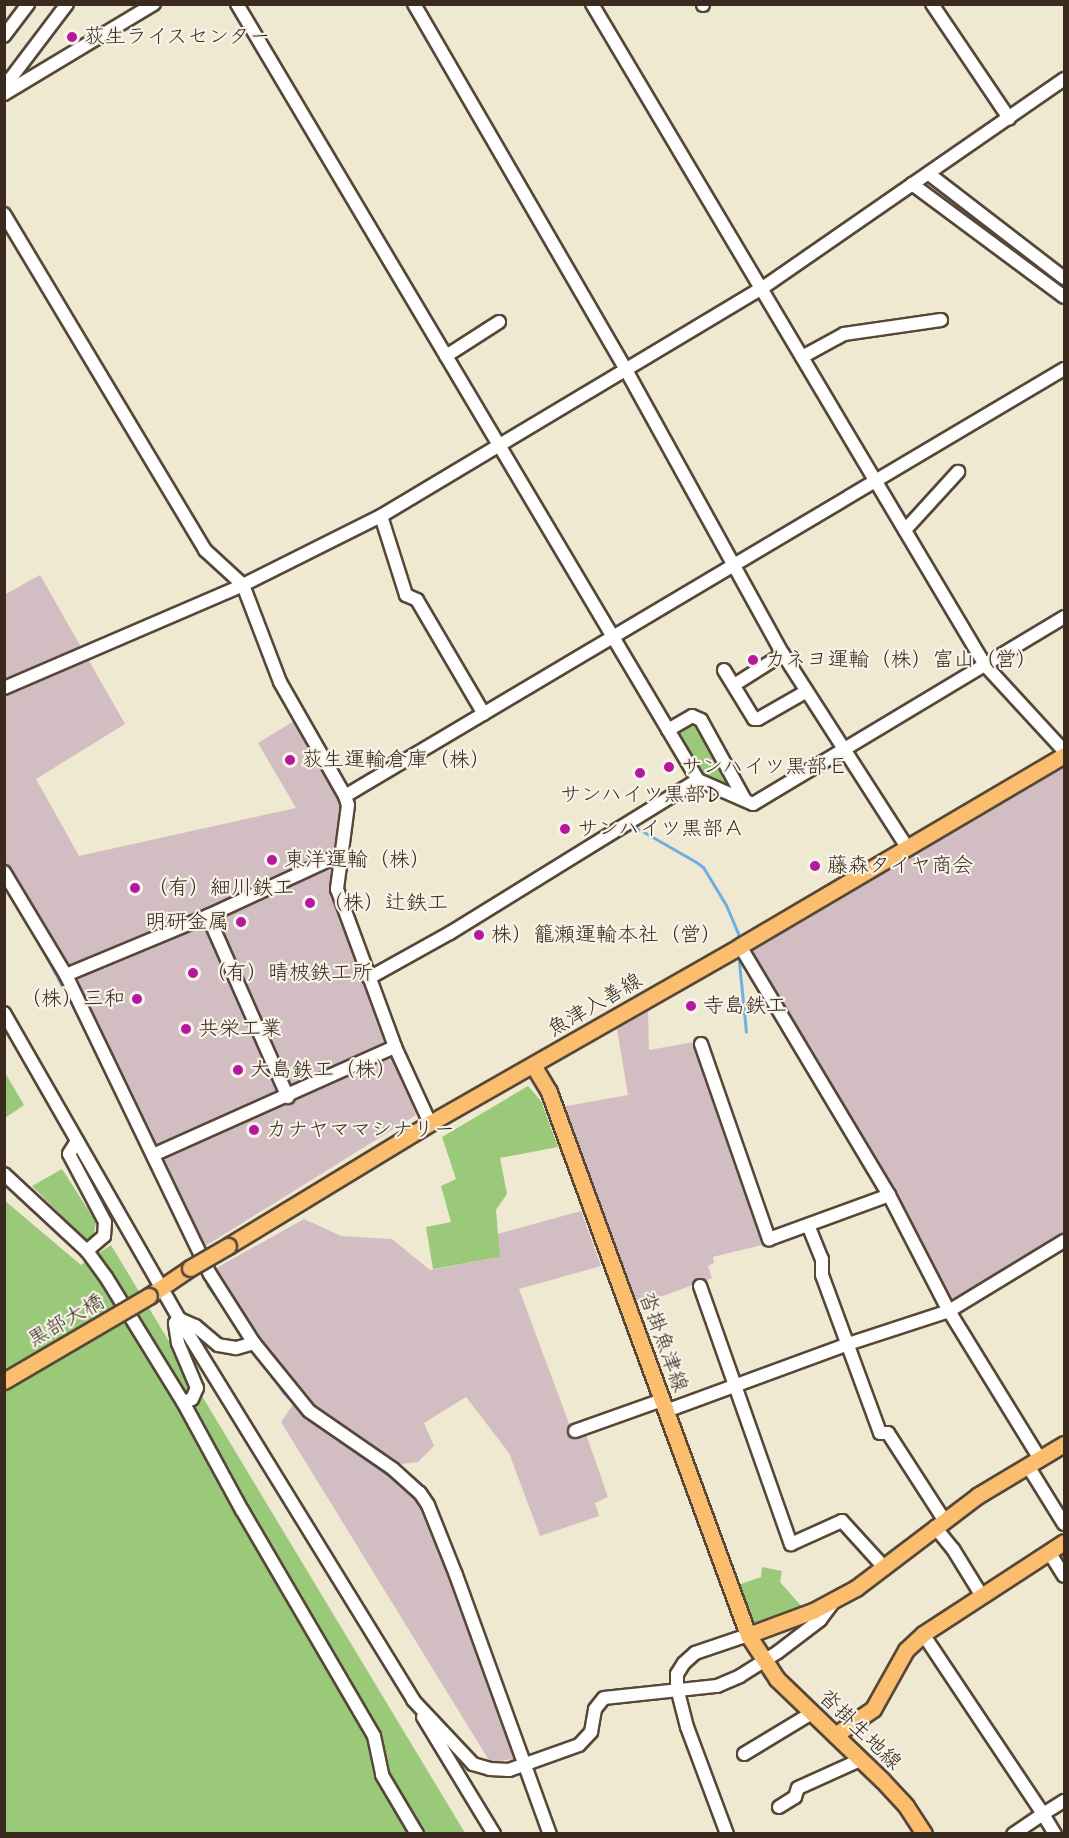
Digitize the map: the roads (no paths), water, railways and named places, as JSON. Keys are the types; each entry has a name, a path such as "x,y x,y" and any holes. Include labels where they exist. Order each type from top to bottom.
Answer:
{"main road":[{"name":"魚津入善線","path":"155,1292 190,1268 430,1123 740,946 1065,753"},
{"name":"沓掛魚津線","path":"533,1065 549,1092 748,1635 763,1660"},
{"name":"黒部大橋","path":"4,1381 155,1292"},
{"path":"748,1635 777,1626 837,1598 977,1496 1065,1444"},
{"path":"835,1735 873,1709 906,1650 923,1634 1065,1542"},
{"name":"沓掛生地線","path":"763,1660 812,1713 906,1806 924,1833"}],"street":[{"path":"4,36 28,4"},
{"path":"7,83 66,4"},
{"path":"7,83 154,4"},
{"path":"237,4 698,780 753,804 1065,617"},
{"path":"414,4 626,370 783,654 907,848"},
{"path":"592,4 985,665 1065,753"},
{"path":"932,4 1009,118"},
{"path":"4,688 243,585 381,516 498,444 761,289 1065,79"},
{"path":"928,174 1065,278"},
{"path":"912,184 1065,297"},
{"path":"4,214 205,550 243,585 280,682 345,796 348,805 337,889 395,1047 430,1123"},
{"path":"802,357 844,333 941,320"},
{"path":"446,356 499,322"},
{"path":"345,796 1065,369"},
{"path":"905,530 958,472"},
{"path":"381,516 406,595 417,600 484,714"},
{"path":"734,685 783,654"},
{"path":"724,670 754,718 758,719 807,691"},
{"path":"668,730 692,716 701,720 745,800"},
{"path":"369,978 450,933 698,780"},
{"path":"66,975 208,916 342,854"},
{"path":"4,872 66,975 210,1274 254,1342 309,1410 393,1469 420,1493 428,1505 550,1833"},
{"path":"208,916 288,1097"},
{"path":"740,946 889,1195 949,1311 1034,1462 1065,1524"},
{"path":"4,1013 77,1141 155,1292 179,1319 494,1833"},
{"path":"700,1044 769,1239 889,1195"},
{"path":"153,1155 288,1097 395,1047"},
{"path":"77,1141 69,1154 105,1222 104,1236 87,1251"},
{"path":"4,1174 87,1251 106,1277 183,1402 242,1510 374,1736 382,1775 417,1833"},
{"path":"808,1225 822,1259 822,1275 880,1433 888,1433 982,1596"},
{"path":"575,1431 734,1387 848,1344 949,1311 1065,1240"},
{"path":"700,1286 791,1544 842,1521 883,1566"},
{"path":"179,1319 195,1326 218,1344 236,1348 254,1342"},
{"path":"179,1319 175,1323 178,1343 197,1388 192,1399 183,1402"},
{"path":"1049,1552 1065,1576"},
{"path":"413,1700 472,1764 490,1769 509,1770 579,1745 591,1732 596,1709 604,1698 676,1688 717,1686 740,1676 820,1620 837,1598"},
{"path":"923,1634 1055,1833"},
{"path":"727,1833 687,1727 676,1688 677,1674 684,1663 695,1653 748,1635"},
{"path":"744,1754 812,1713"},
{"path":"779,1807 795,1797 798,1788 860,1760"},
{"path":"1013,1833 1065,1801"}],"waterway":[{"path":"588,855 635,827 696,862 703,867 726,905 738,933 738,943"},
{"path":"32,930 89,1036"},
{"path":"738,952 746,1032"},
{"path":"201,1269 208,1286 230,1316"},
{"path":"265,1366 284,1393 307,1418 404,1486"}],"place":[{"name":"荻生ライスセンター","path":"72,37"},
{"name":"カネヨ運輸（株）富山（営）","path":"753,660"},
{"name":"荻生運輸倉庫（株）","path":"290,760"},
{"name":"サンハイツ黒部Ｅ","path":"669,767"},
{"name":"サンハイツ黒部D","path":"640,773"},
{"name":"サンハイツ黒部Ａ","path":"565,829"},
{"name":"東洋運輸（株）","path":"272,860"},
{"name":"藤森タイヤ商会","path":"815,866"},
{"name":"（有）細川鉄工","path":"135,888"},
{"name":"（株）辻鉄工","path":"310,903"},
{"name":"明研金属","path":"241,922"},
{"name":"株）籠瀬運輸本社（営）","path":"479,935"},
{"name":"（有）晴柀鉄工所","path":"193,973"},
{"name":"（株）三和","path":"137,999"},
{"name":"寺島鉄工","path":"691,1006"},
{"name":"共栄工業","path":"186,1029"},
{"name":"大島鉄工（株）","path":"238,1070"},
{"name":"カナヤママシナリー","path":"254,1130"}]}
